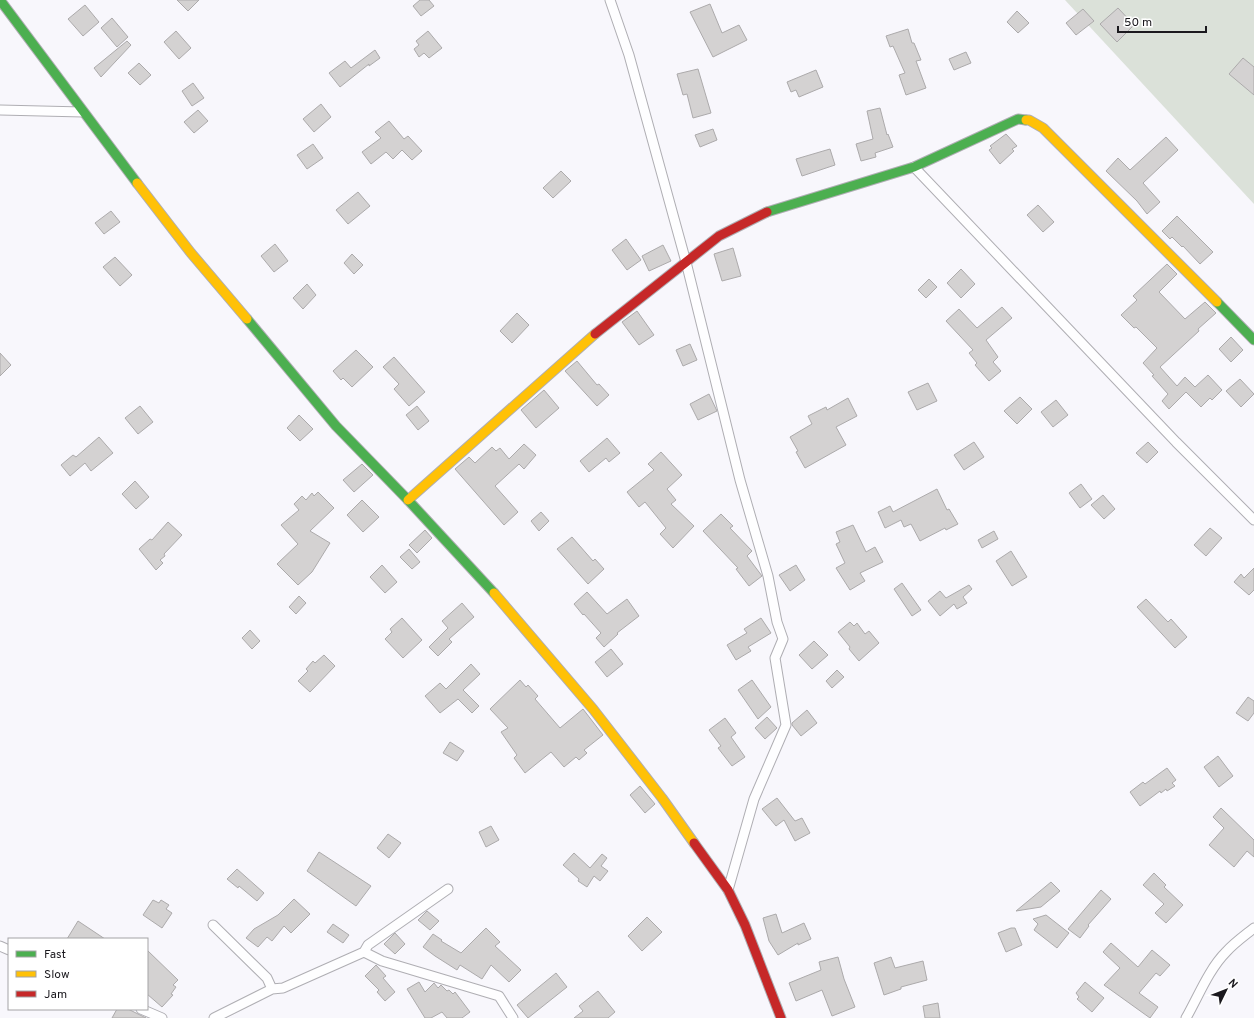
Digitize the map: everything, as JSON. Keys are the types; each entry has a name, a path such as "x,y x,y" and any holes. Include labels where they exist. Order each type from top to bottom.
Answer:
{"street":[{"path":"0,0 191,254 336,426 408,500 504,604 593,709 662,798 728,890 744,925 781,1018"},
{"path":"610,0 629,55 686,262 740,480 768,576 777,622 783,639 776,658 786,725 754,799 728,890"},
{"path":"0,110 83,112"},
{"path":"408,500 604,326 719,236 764,213 914,167 1018,119 1029,120 1043,128 1254,340"},
{"path":"914,167 1170,436 1254,520"},
{"path":"214,1018 272,989 284,988 364,952 368,945 448,889"},
{"path":"214,925 267,978 272,989"},
{"path":"1186,1018 1216,964 1234,944 1254,928"},
{"path":"364,952 382,961 499,996 513,1018"},
{"path":"143,1010 162,1018"}],"shaded area":[{"path":"1065,0 1254,0 1254,204"}],"building":[{"path":"177,0 199,0 188,11"},
{"path":"420,0 429,0 434,6 421,16 413,6"},
{"path":"710,4 722,33 739,25 747,40 713,57 690,12"},
{"path":"85,5 99,22 83,36 68,19"},
{"path":"1118,8 1134,25 1117,42 1100,24"},
{"path":"1083,9 1094,21 1076,35 1066,23"},
{"path":"1017,11 1029,23 1018,33 1007,22"},
{"path":"112,18 128,37 117,47 101,28"},
{"path":"908,29 912,43 914,43 921,60 916,61 926,88 906,95 899,75 905,73 893,46 890,47 886,36"},
{"path":"176,31 191,48 179,59 164,42"},
{"path":"428,31 442,48 429,58 424,53 419,57 414,49 419,45 416,41"},
{"path":"127,41 131,45 101,77 94,68"},
{"path":"375,50 380,58 369,66 369,64 340,87 329,73 345,61 351,68"},
{"path":"966,52 971,63 954,70 949,59"},
{"path":"1243,58 1254,67 1254,95 1229,74"},
{"path":"139,63 151,75 140,85 128,73"},
{"path":"698,69 711,113 693,118 687,94 683,95 677,74"},
{"path":"816,70 823,87 799,97 796,90 791,92 787,82"},
{"path":"193,83 204,98 192,106 182,91"},
{"path":"321,104 331,117 314,132 303,119"},
{"path":"880,108 887,135 888,134 893,147 875,153 876,157 861,161 856,144 873,139 867,111"},
{"path":"198,110 208,121 194,133 184,122"},
{"path":"389,121 404,139 408,136 422,151 412,160 402,150 393,159 386,152 371,164 362,152 381,138 375,132"},
{"path":"713,129 717,140 700,147 695,135"},
{"path":"1006,134 1017,146 1012,149 1014,151 1000,164 989,150 992,148 990,146"},
{"path":"1166,137 1178,150 1143,183 1160,202 1147,214 1137,201 1106,171 1118,158 1130,170"},
{"path":"313,144 323,158 307,169 297,155"},
{"path":"830,149 835,165 802,176 796,159"},
{"path":"561,171 571,181 553,198 543,188"},
{"path":"358,192 370,206 348,224 336,210"},
{"path":"1038,205 1054,222 1043,232 1027,215"},
{"path":"111,211 120,222 104,234 95,223"},
{"path":"1177,216 1213,252 1200,264 1183,246 1182,247 1172,237 1170,239 1162,231"},
{"path":"626,239 641,260 627,270 612,250"},
{"path":"275,244 288,261 274,272 261,256"},
{"path":"663,245 671,261 649,271 642,256"},
{"path":"733,248 741,276 722,281 714,254"},
{"path":"352,254 363,265 354,274 344,263"},
{"path":"115,257 132,275 120,286 103,267"},
{"path":"1167,264 1177,274 1159,292 1185,319 1205,302 1216,313 1160,367 1177,386 1185,377 1195,387 1208,375 1222,390 1212,400 1210,398 1201,407 1186,392 1169,409 1162,401 1168,394 1143,363 1157,348 1136,327 1134,328 1121,315 1137,300 1133,296"},
{"path":"961,269 975,284 961,298 947,283"},
{"path":"929,279 937,287 926,298 918,290"},
{"path":"307,284 316,295 303,309 293,298"},
{"path":"1002,307 1012,318 986,340 998,357 993,362 1001,371 989,381 975,365 977,363 969,353 973,350 946,321 959,309 977,328"},
{"path":"637,311 654,335 639,345 622,322"},
{"path":"517,313 529,325 512,343 500,331"},
{"path":"1231,337 1243,350 1231,362 1219,349"},
{"path":"690,344 697,360 683,366 676,350"},
{"path":"356,350 373,367 352,387 343,378 341,380 333,371"},
{"path":"0,353 11,365 0,376"},
{"path":"394,357 425,392 409,406 394,389 399,384 383,367"},
{"path":"577,361 597,385 599,384 609,395 597,406 565,371"},
{"path":"1240,379 1254,394 1241,407 1226,391"},
{"path":"928,383 937,401 917,410 908,392"},
{"path":"544,390 559,408 536,428 521,410"},
{"path":"709,394 717,411 698,420 690,404"},
{"path":"1020,397 1032,409 1017,424 1004,411"},
{"path":"848,398 857,416 836,427 846,445 805,468 790,437 812,424 808,416 826,407 827,410"},
{"path":"1056,400 1068,415 1053,427 1041,412"},
{"path":"140,406 153,422 138,434 125,418"},
{"path":"417,406 429,421 418,430 406,415"},
{"path":"299,415 313,429 300,441 287,428"},
{"path":"99,437 113,453 91,471 85,463 70,476 61,465 73,455 76,457"},
{"path":"607,438 620,453 609,462 606,458 589,472 580,461"},
{"path":"974,442 984,457 964,470 954,455"},
{"path":"1148,442 1158,452 1147,463 1136,453"},
{"path":"524,444 536,455 524,469 519,464 495,486 518,512 504,525 455,469 469,457 475,463 492,447 496,451 500,448 509,459"},
{"path":"661,452 682,475 667,489 676,500 671,504 694,526 673,548 660,534 666,528 645,502 639,507 627,492 654,470 648,464"},
{"path":"362,464 373,475 354,492 343,480"},
{"path":"135,481 149,497 136,509 122,494"},
{"path":"1081,484 1092,499 1080,508 1069,493"},
{"path":"937,489 947,510 949,509 958,524 946,530 945,528 920,541 911,524 904,527 901,520 885,528 878,512 890,506 893,512"},
{"path":"318,492 334,508 310,531 330,543 312,572 298,585 277,564 298,544 281,525 299,510 294,504 302,496 306,500 312,493 314,496"},
{"path":"1103,495 1115,509 1104,519 1091,505"},
{"path":"362,500 379,517 363,532 347,515"},
{"path":"541,512 549,521 539,531 531,521"},
{"path":"721,514 733,526 730,528 752,551 747,556 762,576 749,586 736,569 738,568 703,531"},
{"path":"168,522 182,535 164,554 165,556 160,560 163,563 156,570 139,549 150,539 152,540"},
{"path":"853,525 866,552 875,547 883,562 860,573 865,581 850,590 836,568 845,563 836,544 840,542 836,532"},
{"path":"1210,528 1222,538 1206,556 1194,545"},
{"path":"425,530 432,538 417,553 409,545"},
{"path":"994,531 998,539 982,548 978,540"},
{"path":"572,537 593,561 595,559 604,569 588,584 557,549"},
{"path":"409,549 420,562 412,569 400,557"},
{"path":"1011,551 1027,577 1012,586 996,561"},
{"path":"382,565 397,582 385,593 370,577"},
{"path":"796,565 805,580 790,591 779,575"},
{"path":"1254,568 1254,590 1249,595 1234,582 1241,574 1244,578"},
{"path":"902,583 921,610 912,616 894,589"},
{"path":"969,585 972,589 963,597 967,603 957,609 954,604 940,616 928,601 940,591 946,598"},
{"path":"587,592 607,614 627,599 639,616 617,633 618,634 604,647 596,638 601,633 574,604"},
{"path":"299,596 306,603 296,614 289,607"},
{"path":"1146,599 1168,622 1171,619 1187,637 1175,648 1137,607"},
{"path":"462,603 474,617 449,639 452,642 438,656 429,647 448,628 442,621"},
{"path":"402,618 422,640 403,658 385,639 392,632 390,629"},
{"path":"761,618 771,633 748,647 751,651 736,660 727,645 747,633 744,629"},
{"path":"850,622 854,626 857,623 865,634 869,631 879,643 859,661 838,632"},
{"path":"250,630 260,641 252,649 242,638"},
{"path":"814,641 828,655 812,669 799,655"},
{"path":"611,649 623,664 607,677 595,662"},
{"path":"324,655 335,666 310,692 298,681 308,671 306,669 313,661 315,663"},
{"path":"471,664 480,674 463,690 479,706 472,713 458,699 440,713 425,696 440,683 446,689"},
{"path":"837,670 844,677 832,688 826,681"},
{"path":"520,680 526,687 528,685 538,696 535,699 560,728 583,709 603,735 584,750 587,753 579,760 576,757 564,767 551,752 525,773 514,758 517,755 501,732 508,728 490,709"},
{"path":"752,680 771,707 758,719 738,690"},
{"path":"1248,697 1254,701 1254,713 1248,721 1236,713"},
{"path":"807,710 817,723 801,736 792,723"},
{"path":"767,717 777,728 765,739 755,728"},
{"path":"725,718 736,733 731,737 745,757 732,766 718,748 721,746 709,730"},
{"path":"450,742 464,751 457,761 443,753"},
{"path":"1218,756 1233,776 1219,787 1204,767"},
{"path":"1167,768 1176,780 1172,783 1175,786 1167,791 1166,789 1161,793 1160,791 1140,806 1130,792 1143,782 1145,784"},
{"path":"640,786 655,804 645,813 630,795"},
{"path":"777,798 795,821 802,818 810,833 795,841 784,820 776,826 762,809"},
{"path":"1221,808 1254,840 1254,857 1247,851 1234,867 1209,845 1224,828 1213,817"},
{"path":"491,826 499,840 486,847 479,832"},
{"path":"388,834 401,843 389,858 377,848"},
{"path":"319,852 371,886 356,906 307,871"},
{"path":"574,853 590,868 602,854 607,858 601,866 608,871 600,881 594,876 587,887 578,881 579,879 563,865"},
{"path":"237,869 264,893 257,901 239,886 238,888 227,879"},
{"path":"1154,873 1166,885 1164,887 1183,905 1166,923 1155,913 1164,904 1143,885"},
{"path":"1051,882 1060,891 1041,907 1016,911"},
{"path":"1101,890 1111,899 1088,925 1089,926 1080,938 1068,929"},
{"path":"294,899 310,914 291,933 284,926 272,941 267,937 258,947 246,938 254,929 278,915"},
{"path":"153,900 159,903 161,900 169,905 166,909 172,913 162,928 143,915"},
{"path":"427,911 439,921 430,930 418,920"},
{"path":"776,914 782,933 804,923 811,939 798,945 798,943 778,955 769,941 763,918"},
{"path":"1046,915 1069,933 1057,948 1034,930 1038,924 1033,919"},
{"path":"647,917 662,932 642,951 628,936"},
{"path":"78,921 104,938 68,938"},
{"path":"333,924 349,935 343,943 327,932"},
{"path":"486,928 500,942 495,946 521,970 509,982 491,965 482,979 460,965 457,970 423,947 433,934 442,940 441,941 461,953"},
{"path":"1015,928 1022,945 1006,952 998,933"},
{"path":"395,933 405,944 395,954 384,944"},
{"path":"1111,943 1138,967 1152,950 1170,965 1160,976 1156,973 1139,993 1158,1007 1150,1018 1104,985 1120,968 1103,952"},
{"path":"148,951 178,980 173,985 176,987 171,994 173,995 162,1007 148,995"},
{"path":"838,957 844,979 855,1007 832,1016 822,990 796,1001 789,983 821,970 819,962"},
{"path":"891,957 895,968 923,961 927,980 901,987 901,989 884,995 874,963"},
{"path":"376,965 386,976 383,978 395,992 385,1001 377,992 379,990 365,976"},
{"path":"556,973 567,987 528,1018 517,1005"},
{"path":"419,982 425,992 434,983 438,988 441,985 453,994 455,992 470,1012 462,1018 447,1018 442,1012 431,1018 425,1018 407,989"},
{"path":"1085,982 1104,998 1092,1012 1077,999 1079,997 1076,993"},
{"path":"598,991 615,1012 608,1018 574,1018 583,1011 579,1006"},
{"path":"938,1003 940,1018 925,1018 923,1006"},
{"path":"116,1010 130,1010 146,1018 112,1018"}],"traffic: fast":[{"path":"0,0 137,183"},
{"path":"767,212 914,167 1018,119 1026,120"},
{"path":"1217,302 1254,340"},
{"path":"247,319 336,426 408,500 494,593"}],"traffic: slow":[{"path":"1026,120 1029,120 1043,128 1217,302"},
{"path":"137,183 191,253 247,319"},
{"path":"408,500 595,334"},
{"path":"494,593 593,709 662,798 694,843"}],"traffic: jam":[{"path":"595,334 719,236 767,212"},
{"path":"694,843 728,890 745,925 781,1018"}]}
